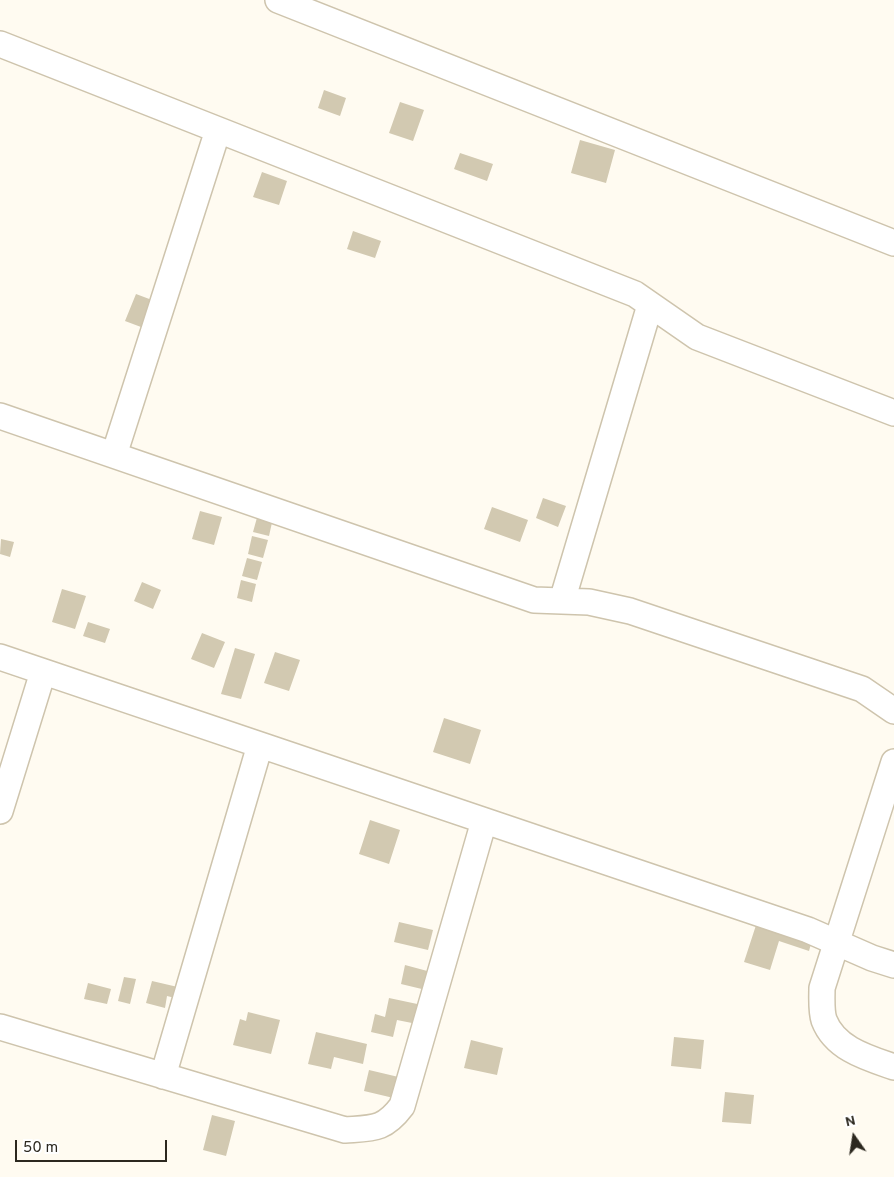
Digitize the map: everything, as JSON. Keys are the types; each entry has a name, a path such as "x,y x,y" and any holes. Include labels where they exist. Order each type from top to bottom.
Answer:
{"street":[{"path":"278,0 894,243"},
{"path":"0,44 625,291 697,336 894,413"},
{"path":"114,455 218,130"},
{"path":"562,601 650,305"},
{"path":"0,416 534,600 589,602 630,611 862,689 894,711"},
{"path":"0,657 808,930 872,958 894,965"},
{"path":"0,812 43,672"},
{"path":"163,1076 260,745"},
{"path":"894,762 822,988 823,1019 835,1037 857,1054 894,1067"},
{"path":"0,1027 345,1130 371,1128 391,1121 402,1106 484,821"}],"building":[{"path":"324,90 346,98 340,116 318,108"},
{"path":"400,102 424,110 413,141 389,133"},
{"path":"580,140 615,150 606,183 571,173"},
{"path":"460,153 493,164 487,181 454,169"},
{"path":"262,172 287,181 279,205 253,197"},
{"path":"353,231 381,241 375,258 347,249"},
{"path":"136,294 152,300 141,327 125,321"},
{"path":"543,498 566,506 558,527 536,518"},
{"path":"492,507 528,520 520,542 484,529"},
{"path":"200,511 222,517 214,545 192,539"},
{"path":"258,514 273,518 269,536 253,532"},
{"path":"252,536 268,540 263,558 248,554"},
{"path":"1,539 14,542 10,557 0,554"},
{"path":"247,558 262,562 257,580 242,576"},
{"path":"241,580 256,584 252,602 237,598"},
{"path":"142,582 161,590 153,609 134,601"},
{"path":"62,589 86,596 75,629 52,622"},
{"path":"88,622 110,629 105,643 83,636"},
{"path":"202,633 225,642 214,668 191,659"},
{"path":"235,648 255,654 241,699 221,694"},
{"path":"275,652 300,660 289,691 264,683"},
{"path":"444,718 481,730 470,764 433,752"},
{"path":"370,820 400,830 389,864 359,854"},
{"path":"759,916 814,933 809,951 779,941 770,970 744,962"},
{"path":"399,922 433,930 428,950 394,942"},
{"path":"405,965 431,972 426,990 401,984"},
{"path":"124,977 136,979 130,1004 118,1001"},
{"path":"152,981 182,988 179,999 167,996 165,1008 146,1003"},
{"path":"88,983 111,989 107,1004 84,999"},
{"path":"389,998 422,1005 417,1024 397,1020 393,1037 371,1032 375,1014 385,1017"},
{"path":"248,1012 280,1020 271,1054 233,1045 240,1019 246,1021"},
{"path":"316,1032 367,1044 363,1064 334,1057 331,1069 308,1064"},
{"path":"674,1037 704,1040 701,1069 671,1066"},
{"path":"471,1040 503,1048 497,1075 464,1068"},
{"path":"369,1070 407,1079 402,1100 364,1091"},
{"path":"725,1092 754,1095 751,1124 722,1122"},
{"path":"212,1115 235,1121 226,1156 203,1150"}]}
